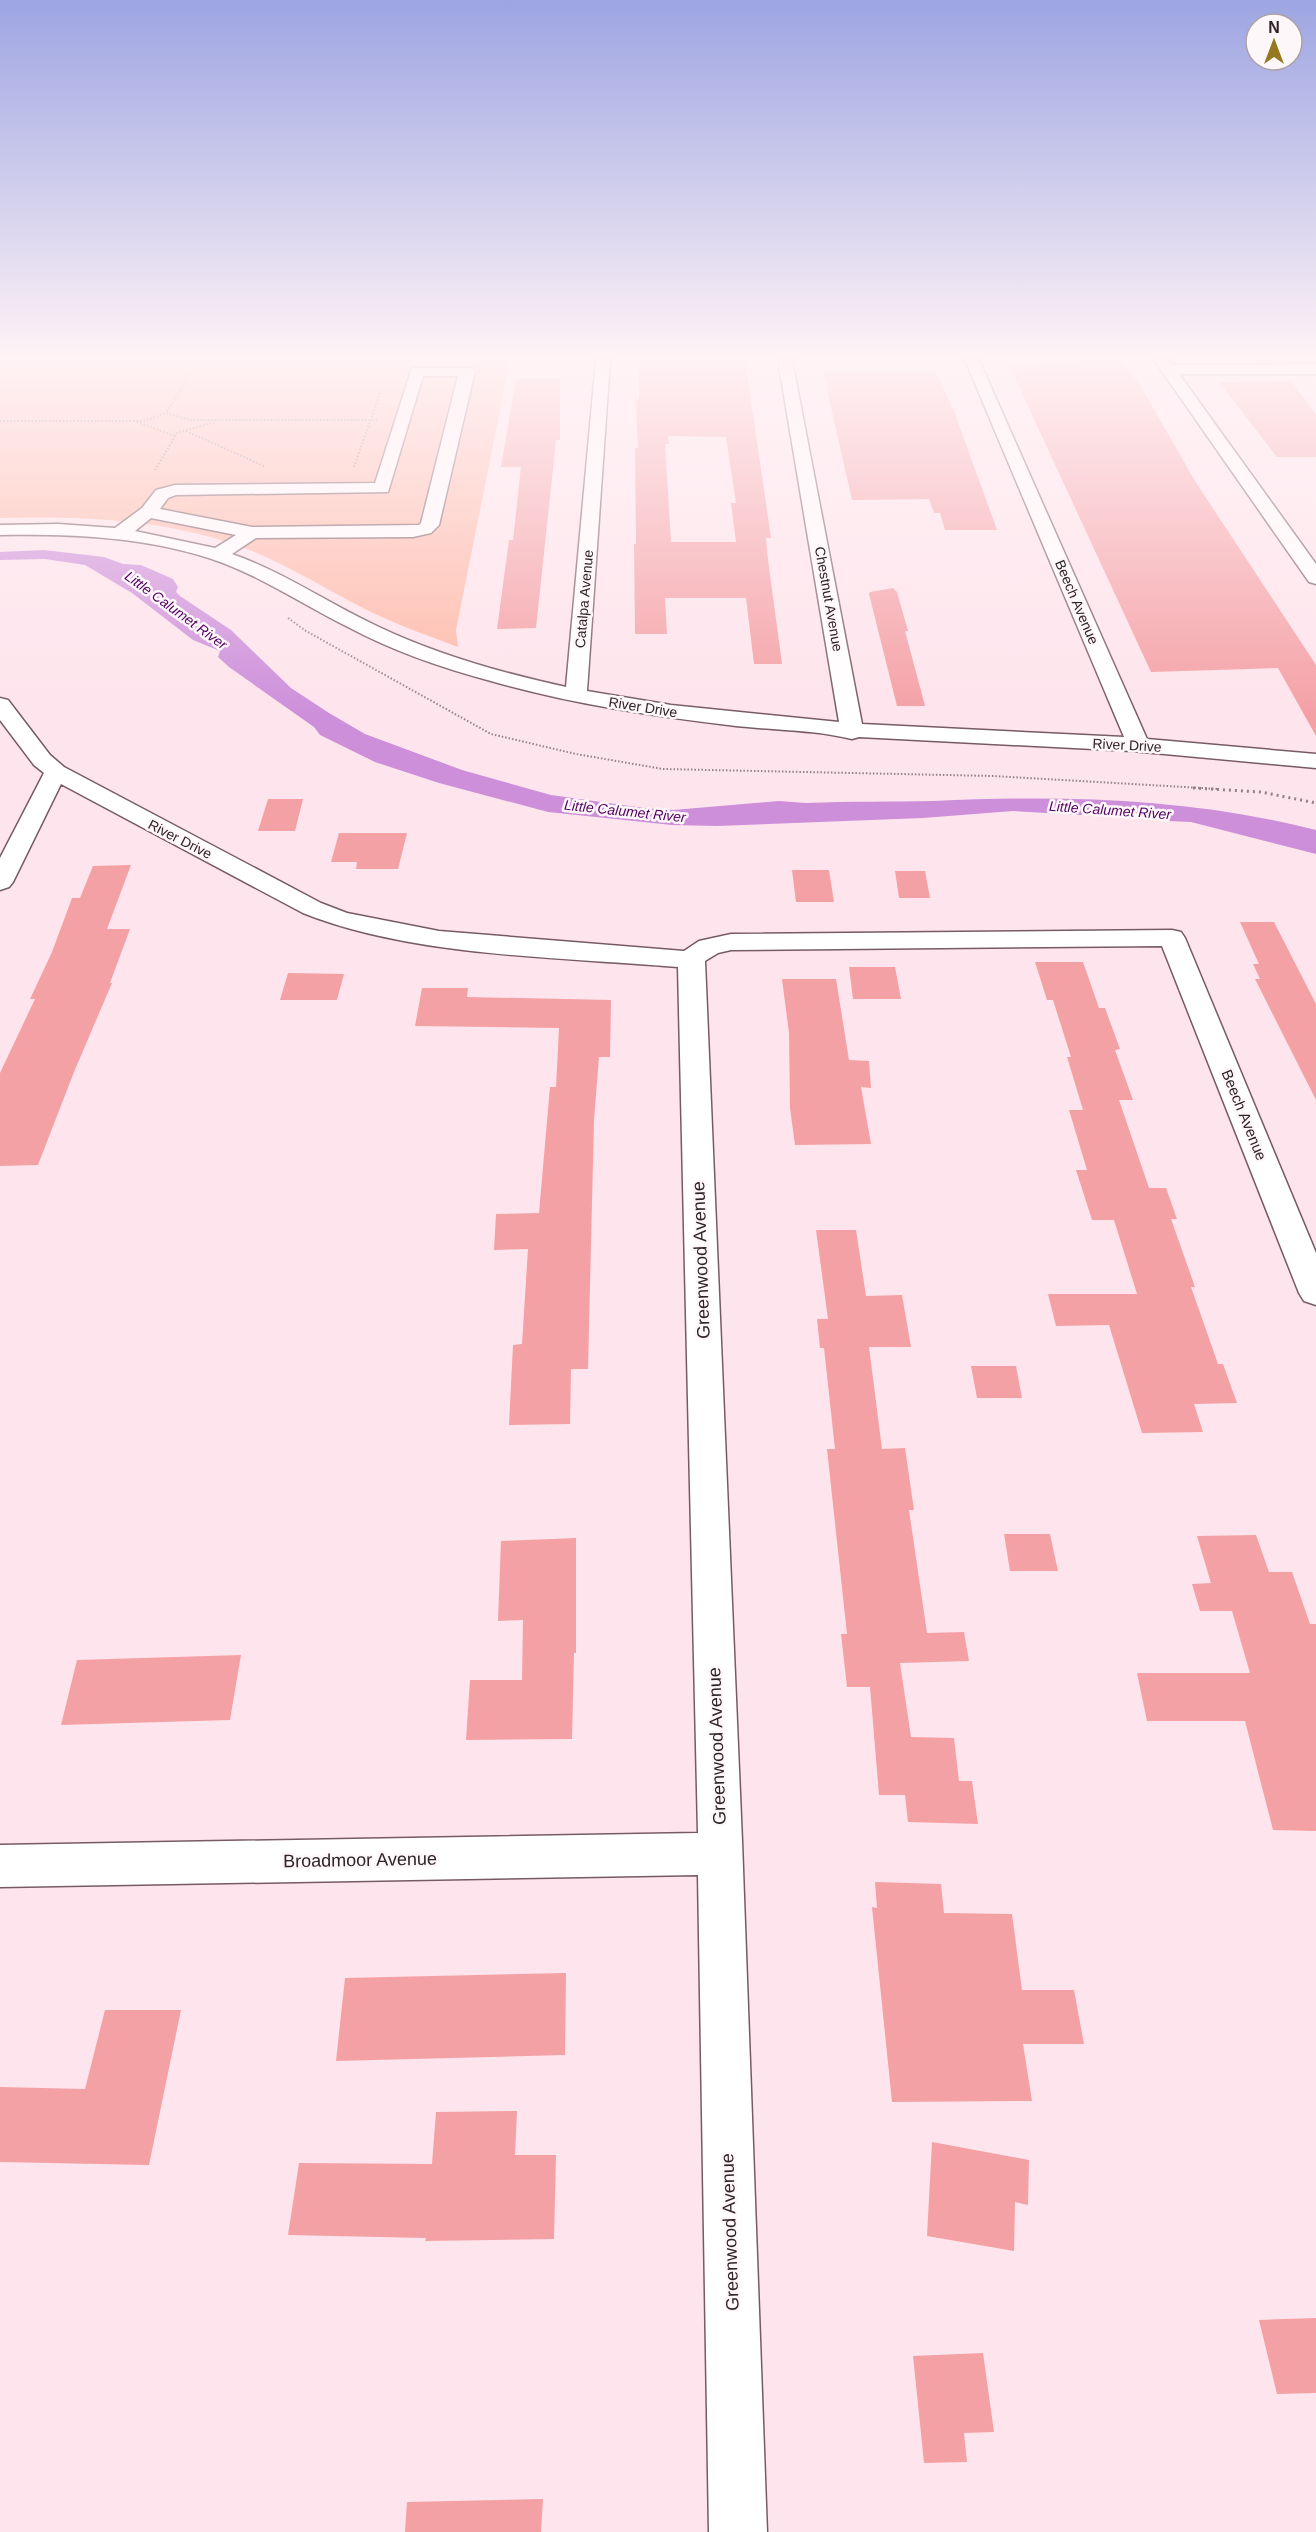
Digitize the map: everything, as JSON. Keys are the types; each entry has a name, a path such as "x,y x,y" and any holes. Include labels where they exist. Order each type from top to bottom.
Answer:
{"street":[{"path":"119,534 148,512 162,494 184,488 382,488 385,478"},
{"path":"148,512 252,533 413,532 430,525 441,478"},
{"name":"Catalpa Avenue","path":"576,696 594,478"},
{"name":"Chestnut Avenue","path":"806,478 852,732"},
{"name":"Beech Avenue","path":"1023,478 1139,746"},
{"path":"1245,478 1316,578"},
{"name":"River Drive","path":"0,530 68,529 119,534 175,543 217,555 257,570 350,620 403,644 471,668 576,696 706,717 852,732 1139,746 1316,761"},
{"path":"217,555 252,533"},
{"name":"River Drive","path":"0,705 42,760 56,772 302,902 340,919 439,939 691,960"},
{"path":"0,882 56,772"},
{"name":"Beech Avenue","path":"691,960 699,951 713,945 731,942 1172,938 1316,1293"},
{"name":"Greenwood Avenue","path":"691,960 720,1854 738,2532"},
{"name":"Broadmoor Avenue","path":"0,1866 720,1854"}],"shaded area":[{"path":"0,478 486,478 456,630 458,647 376,614 281,564 222,540 191,532 128,522 63,518 0,518"}],"water":[{"name":"Little Calumet River","path":"44,550 104,557 123,564 141,565 173,579 178,587 176,592 180,596 231,630 291,688 365,734 462,770 551,795 673,810 779,801 806,803 1030,798 1126,801 1222,811 1316,830 1316,854 1191,822 1168,821 1113,810 1089,811 1081,815 1013,811 923,818 717,826 672,825 548,812 439,783 375,762 320,735 314,727 229,667 218,657 220,651 193,640 132,593 85,565 45,559 0,560 0,552"}],"building":[{"path":"520,478 552,478 536,628 497,629 509,540 513,540"},
{"path":"635,478 667,478 671,542 736,542 731,503 736,503 732,478 762,478 771,538 766,538 768,560 782,664 754,664 746,598 665,598 667,634 635,634 634,544 636,544"},
{"path":"847,478 978,478 997,530 945,530 940,513 934,513 929,499 852,500"},
{"path":"1061,478 1193,478 1316,665 1316,736 1278,668 1151,672"},
{"path":"893,588 897,592 908,631 905,631 925,706 897,706 869,594"},
{"path":"268,799 303,799 295,831 258,831"},
{"path":"339,833 407,833 398,869 356,869 357,862 331,862"},
{"path":"131,865 107,929 130,929 110,983 112,983 38,1165 0,1166 0,1073 35,999 30,999 52,952 72,898 80,898 93,866"},
{"path":"792,870 829,870 834,902 796,902"},
{"path":"895,871 925,871 930,898 899,898"},
{"path":"1240,922 1274,922 1316,1004 1316,1100 1255,979 1260,979 1253,964 1259,964"},
{"path":"1035,962 1083,962 1099,1008 1105,1008 1120,1049 1115,1050 1133,1100 1119,1100 1149,1188 1166,1188 1177,1219 1171,1219 1195,1287 1191,1287 1218,1364 1223,1364 1237,1403 1194,1404 1203,1432 1142,1433 1109,1325 1056,1326 1048,1294 1137,1294 1114,1220 1092,1220 1076,1170 1087,1170 1069,1110 1083,1110 1067,1057 1071,1057 1053,1000 1047,1000"},
{"path":"849,967 895,967 901,999 853,999"},
{"path":"288,973 344,974 337,1000 280,1000"},
{"path":"782,979 836,979 849,1060 869,1061 871,1088 861,1087 871,1144 795,1145 790,1108 789,1033"},
{"path":"422,988 468,988 467,997 611,1000 610,1057 599,1057 594,1120 588,1369 571,1369 570,1424 509,1425 513,1345 522,1344 528,1249 494,1250 496,1214 539,1213 550,1087 556,1087 559,1028 415,1026"},
{"path":"816,1230 856,1230 866,1296 902,1295 911,1347 869,1347 882,1449 905,1448 914,1510 909,1510 927,1633 964,1632 969,1661 900,1663 911,1737 954,1738 959,1781 972,1781 978,1824 908,1822 905,1795 879,1795 870,1687 847,1687 841,1634 847,1634 827,1449 835,1449 824,1348 820,1348 817,1319 828,1319"},
{"path":"971,1366 1016,1366 1022,1398 977,1398"},
{"path":"1004,1534 1050,1534 1058,1571 1010,1571"},
{"path":"1256,1535 1269,1572 1292,1572 1310,1624 1316,1624 1316,1831 1273,1830 1245,1721 1147,1721 1137,1673 1250,1673 1232,1611 1200,1611 1192,1584 1211,1583 1197,1536"},
{"path":"576,1538 576,1653 574,1653 572,1739 466,1740 470,1680 522,1680 523,1620 498,1621 501,1541"},
{"path":"241,1655 230,1720 61,1725 77,1660"},
{"path":"875,1882 941,1884 944,1913 1012,1914 1022,1990 1074,1990 1084,2044 1023,2044 1032,2101 892,2102 872,1907 877,1908"},
{"path":"566,1973 565,2055 336,2061 345,1978"},
{"path":"105,2010 181,2010 149,2165 0,2162 0,2087 85,2089"},
{"path":"517,2111 515,2155 556,2155 554,2239 425,2241 426,2238 288,2235 299,2163 432,2164 436,2112"},
{"path":"932,2142 1029,2160 1028,2205 1015,2202 1014,2251 927,2236"},
{"path":"1316,2318 1316,2393 1277,2394 1259,2320"},
{"path":"983,2353 994,2432 964,2433 967,2462 924,2463 913,2356"},
{"path":"543,2499 541,2532 405,2532 407,2502"}]}
